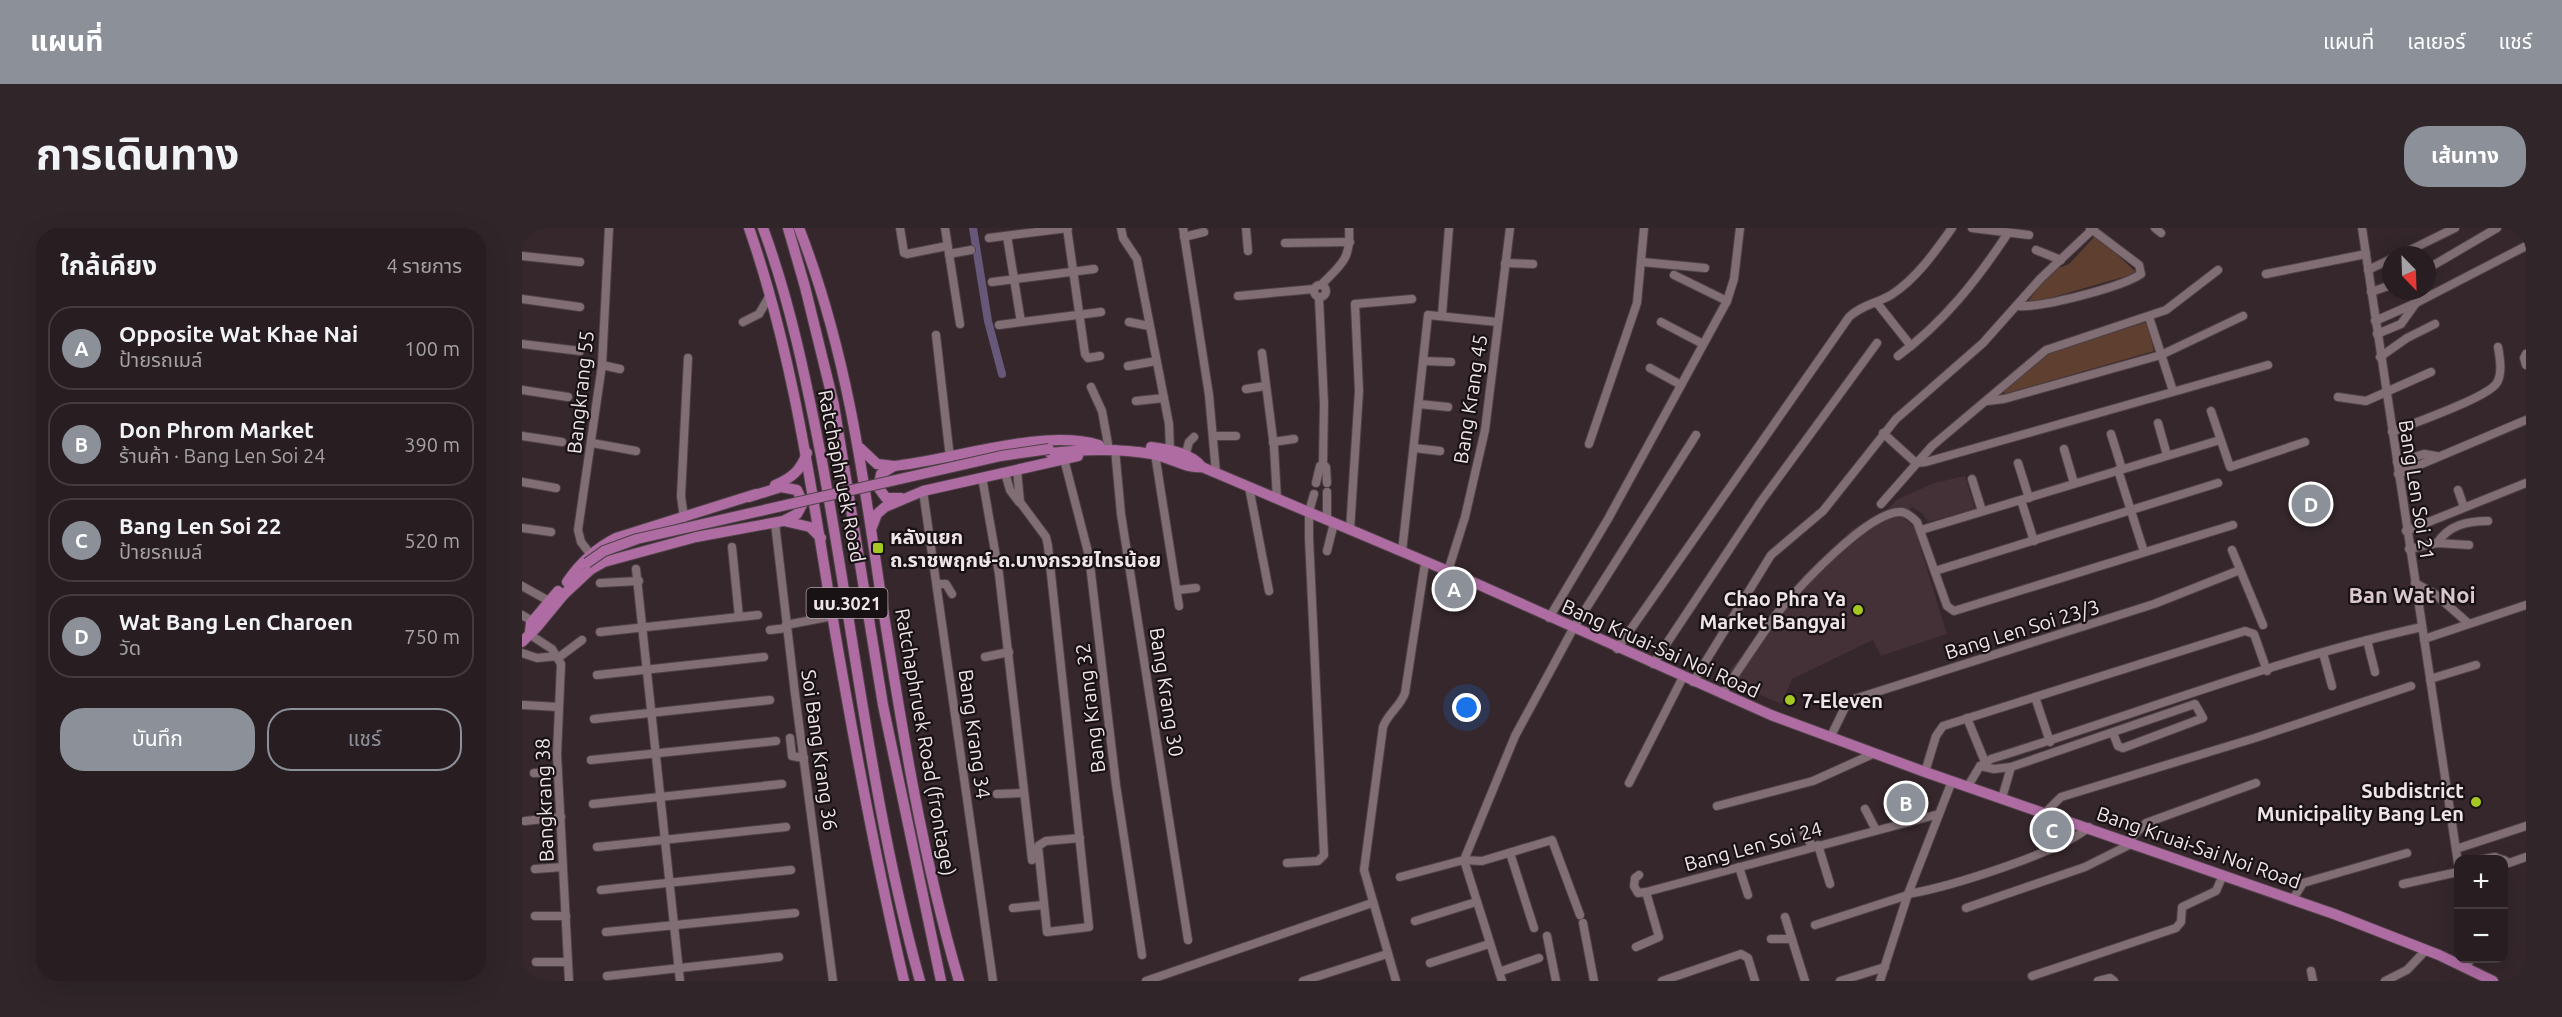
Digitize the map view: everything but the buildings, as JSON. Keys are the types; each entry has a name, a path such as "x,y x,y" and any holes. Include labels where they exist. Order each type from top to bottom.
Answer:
{"main road":[{"name":"นบ.3021","path":"749,228 770,295 807,453 863,793 904,981"},
{"name":"Ratchaphruek Road","path":"763,228 793,326 835,533 875,780 894,879 920,981"},
{"name":"Ratchaphruek Road","path":"788,228 834,405 883,705 941,981"},
{"path":"799,228 805,287"},
{"name":"Ratchaphruek Road (frontage)","path":"799,228 822,296 850,400 860,448 909,771 928,867 959,981"},
{"path":"758,254 793,326"},
{"path":"860,448 877,464 894,466 950,458 1016,444 1065,441 1107,446"},
{"path":"871,531 877,514 885,507 907,497 924,491 1064,459 1107,446"},
{"name":"Bang Kruai-Sai Noi Road","path":"1107,446 1155,454 1194,468 1202,467"},
{"name":"Bang Kruai-Sai Noi Road","path":"528,632 549,602 589,562 604,551 637,539 1001,456 1107,446 1170,450 1197,461 1202,467 1448,571 1617,649 1722,694 1925,772 2293,899 2454,959"},
{"path":"749,497 791,478 803,466 807,453"},
{"path":"894,466 881,474 878,487 886,498 907,497"},
{"path":"561,597 590,570 604,562 685,540 779,522 801,510 803,498 797,490 781,487 616,538 589,562"},
{"path":"779,522 810,527 821,538"},
{"name":"Bang Kruai-Sai Noi Road","path":"528,632 537,627 589,562"},
{"path":"883,705 909,771"},
{"path":"894,879 901,969"},
{"name":"Bang Kruai-Sai Noi Road","path":"2468,963 2488,980"}],"street":[{"name":"Bangkrang 55","path":"589,562 578,530 602,365 609,228"},
{"path":"900,228 904,253 907,254 971,250"},
{"path":"945,228 960,324"},
{"path":"989,238 1068,228 1085,354 1088,358 1100,356"},
{"path":"1121,228 1123,238 1137,259 1170,432 1170,450"},
{"path":"1246,228 1248,251"},
{"path":"1238,296 1318,287 1346,260 1350,242 1349,228"},
{"path":"1442,315 1449,228"},
{"name":"Bang Krang 45","path":"1448,571 1465,517 1485,430 1510,228"},
{"path":"1589,444 1630,330 1637,303 1644,228"},
{"path":"1549,618 1727,301 1734,279 1740,228"},
{"path":"1617,649 1849,317 1857,310 1877,303 1893,293 1921,268 1952,228"},
{"path":"1972,228 2030,235"},
{"path":"1629,783 1688,680 1771,555 1823,511 1883,433 1909,405 1983,343 2019,306 2040,279 2092,228 2139,265 2141,274 2117,284 2036,307 2019,306"},
{"name":"Bang Len Soi 21","path":"2362,228 2406,531 2457,855"},
{"path":"2418,246 2455,228"},
{"path":"2436,264 2497,228"},
{"path":"1204,232 1183,232 1214,436 1216,473"},
{"path":"1898,356 1967,291 2008,232"},
{"path":"1007,236 1021,322"},
{"path":"1285,243 1350,242"},
{"path":"2375,321 2416,303 2526,246"},
{"path":"2036,250 2061,260"},
{"path":"2266,274 2366,254"},
{"path":"522,256 580,262"},
{"path":"1642,262 1705,268"},
{"path":"1505,263 1533,264"},
{"path":"2368,270 2382,263"},
{"path":"992,282 1094,269"},
{"path":"1881,504 1942,436 2053,346 2149,317 2173,306 2218,270"},
{"path":"1674,275 1727,301"},
{"path":"1318,287 1326,292 1319,298 1324,404 1323,464 1326,467 1331,521 1327,551"},
{"path":"2371,292 2382,288"},
{"path":"743,322 759,314 770,295"},
{"path":"1350,530 1359,391 1355,304 1412,299"},
{"path":"522,300 580,307"},
{"path":"1877,303 1911,346"},
{"path":"2377,334 2401,324 2416,303"},
{"path":"999,325 1101,312"},
{"path":"1402,552 1428,317 1430,314 1497,322"},
{"path":"1987,401 2004,399 2161,355 2243,316"},
{"path":"2149,317 2173,392"},
{"path":"1129,322 1149,327"},
{"path":"1661,322 1703,344"},
{"path":"2380,357 2401,341 2435,324"},
{"path":"936,335 950,458"},
{"path":"1653,664 1762,500 1877,343"},
{"path":"522,344 580,351"},
{"path":"2392,432 2495,386 2499,377 2498,347"},
{"path":"1262,353 1273,442 1277,499"},
{"path":"2526,354 2524,358 2526,365"},
{"path":"684,518 681,496 688,358"},
{"path":"1128,366 1156,361"},
{"path":"1424,361 1451,362"},
{"path":"602,365 620,369"},
{"path":"1916,463 1935,460 2268,365"},
{"path":"1650,368 1681,385"},
{"path":"2338,397 2366,401 2431,372"},
{"path":"1246,389 1265,386"},
{"name":"Bang Krang 30","path":"1091,387 1100,404 1121,514 1188,940"},
{"path":"522,390 568,397"},
{"path":"1136,401 1164,398"},
{"path":"1419,404 1448,407"},
{"path":"2211,411 2227,464 2232,467 2305,442"},
{"path":"2398,474 2421,466 2436,456 2526,420"},
{"path":"2158,423 2168,454"},
{"path":"1883,433 1916,463"},
{"path":"2111,434 2144,552"},
{"path":"1539,958 1500,976 1464,860 1515,736 1573,629 1696,435"},
{"path":"522,436 562,442"},
{"path":"1214,436 1236,436"},
{"path":"1185,456 1189,442 1194,437"},
{"path":"1273,442 1294,439"},
{"path":"1921,530 2220,440"},
{"path":"592,443 636,451"},
{"path":"1414,448 1440,451"},
{"path":"2064,449 2074,483"},
{"path":"1155,454 1179,606"},
{"path":"2397,462 2424,454 2436,456"},
{"name":"Bang Krang 32","path":"1064,459 1089,556 1116,785 1142,955"},
{"path":"2018,463 2034,541"},
{"path":"1316,483 1320,466 1323,464"},
{"path":"1017,470 1020,502"},
{"path":"1005,473 1010,490 1046,537 1048,546 1080,838 1089,927 1047,932 1038,846 1040,842 1080,838"},
{"path":"982,477 994,536 1032,860"},
{"path":"1972,479 1982,511"},
{"path":"522,482 556,488"},
{"path":"1935,571 2218,483"},
{"path":"2406,531 2526,483"},
{"path":"1249,487 1269,591"},
{"path":"2458,490 2464,507"},
{"name":"Bang Krang 34","path":"924,491 993,981"},
{"path":"1287,862 1318,861 1324,855 1309,512 1314,494"},
{"path":"1722,694 1780,611 1849,539 1882,518 1902,512 1912,517 1921,530 1947,606 1954,611 2233,525"},
{"path":"2437,543 2449,529 2472,521 2488,521"},
{"name":"Soi Bang Krang 36","path":"779,522 786,626 833,981"},
{"path":"522,528 551,532"},
{"path":"2409,549 2437,543 2469,545"},
{"path":"732,547 739,617"},
{"path":"2232,550 2263,625"},
{"path":"1396,981 1364,870 1383,727 1389,714 1400,705 1405,693 1425,563"},
{"path":"636,569 680,981"},
{"name":"Bang Len Soi 23/3","path":"1831,736 1848,701 2154,604 2240,570"},
{"path":"600,583 639,581"},
{"path":"2415,583 2435,594 2468,623"},
{"path":"937,584 946,584 952,594"},
{"path":"522,586 549,602"},
{"path":"1178,590 1196,588"},
{"path":"2424,639 2526,605"},
{"path":"522,615 528,632 552,649 558,657"},
{"path":"600,632 758,615"},
{"path":"770,630 833,616"},
{"path":"1968,786 1983,764 2267,671 2367,640 2422,627"},
{"path":"1925,772 1939,729 1967,718 2250,631 2254,634 2267,671"},
{"path":"522,653 537,658 558,657 582,640"},
{"path":"2367,640 2375,672"},
{"path":"985,657 1009,652"},
{"path":"2323,654 2332,686"},
{"name":"Bangkrang 38","path":"558,657 561,664 558,772 569,981"},
{"path":"597,675 764,657"},
{"path":"2430,679 2476,665"},
{"path":"2045,813 2061,797 2255,738 2410,686"},
{"path":"2035,697 2050,742"},
{"path":"594,718 770,700"},
{"path":"1967,718 1983,764 1994,769 2010,767 2195,704 2203,718 2123,748 2118,746 2113,733"},
{"path":"523,705 559,707"},
{"path":"790,738 792,756 804,758"},
{"path":"591,760 776,741"},
{"path":"1717,806 1813,781 1875,753"},
{"path":"2002,798 2010,767"},
{"path":"534,773 558,772"},
{"path":"1880,981 1908,894 1952,781"},
{"path":"1966,908 2085,867 2118,853 2146,823 2256,783"},
{"path":"593,804 782,784"},
{"path":"997,794 1024,794"},
{"path":"1865,809 1876,830"},
{"name":"Bang Len Soi 24","path":"1646,892 1940,814"},
{"path":"525,821 561,818"},
{"path":"2456,849 2526,825"},
{"path":"597,847 786,827"},
{"path":"1815,925 1908,894 1940,886 2068,842 2088,827"},
{"path":"1804,833 1815,846 1830,884"},
{"path":"1400,877 1464,860 1482,861 1552,840 1581,919 1594,981"},
{"path":"1510,853 1534,928"},
{"path":"2293,899 2303,883 2407,853"},
{"path":"2508,862 2526,857"},
{"path":"535,869 563,867"},
{"path":"1739,867 1748,895"},
{"path":"602,890 791,870"},
{"path":"2403,884 2454,873"},
{"path":"1636,947 1659,937 1646,892 1638,893 1634,886 1635,878 1639,875"},
{"path":"2032,976 2176,928 2181,922 2182,907 2216,891 2223,875"},
{"path":"1415,921 1476,902"},
{"path":"1146,981 1372,903"},
{"path":"1013,908 1043,905"},
{"path":"606,933 795,913"},
{"path":"535,916 566,916"},
{"path":"1785,917 1805,981"},
{"path":"1547,936 1556,981"},
{"path":"1771,939 1792,939"},
{"path":"1430,963 1490,944"},
{"path":"2385,981 2407,970 2426,950"},
{"path":"1304,981 1387,954"},
{"path":"1662,981 1741,954 1748,958 1755,981"},
{"path":"607,976 779,957"},
{"path":"536,962 568,962"},
{"path":"1840,981 1885,967"},
{"path":"2311,971 2313,981"},
{"path":"2098,981 2110,978 2114,981"}],"shaded area":[{"path":"2096,235 2137,273 2033,303 2029,300 2051,271 2069,264"},
{"path":"2147,322 2154,351 2004,394 2005,388 2052,351"},
{"name":"Chao Phra Ya Market Bangyai","path":"1965,476 1975,509 1928,522 1923,514 1912,507 1904,518 1914,527 1947,634 1881,656 1873,640 1792,679 1782,704 1723,679 1795,587 1852,529 1888,509 1898,499 1934,483"}],"waterway":[{"path":"973,228 988,321 1002,374"}],"place":[{"name":"Wat Bang Len Charoen","path":"2311,504"},
{"name":"หลังแยก ถ.ราชพฤกษ์-ถ.บางกรวยไทรน้อย","path":"878,548"},
{"name":"Opposite Wat Khae Nai","path":"1454,589"},
{"name":"Chao Phra Ya Market Bangyai","path":"1858,610"},
{"name":"7-Eleven","path":"1790,700"},
{"name":"Subdistrict Municipality Bang Len","path":"2476,802"},
{"name":"Don Phrom Market","path":"1906,803"},
{"name":"Bang Len Soi 22","path":"2052,830"}],"district":[{"name":"Ban Wat Noi","path":"2412,594"}]}
